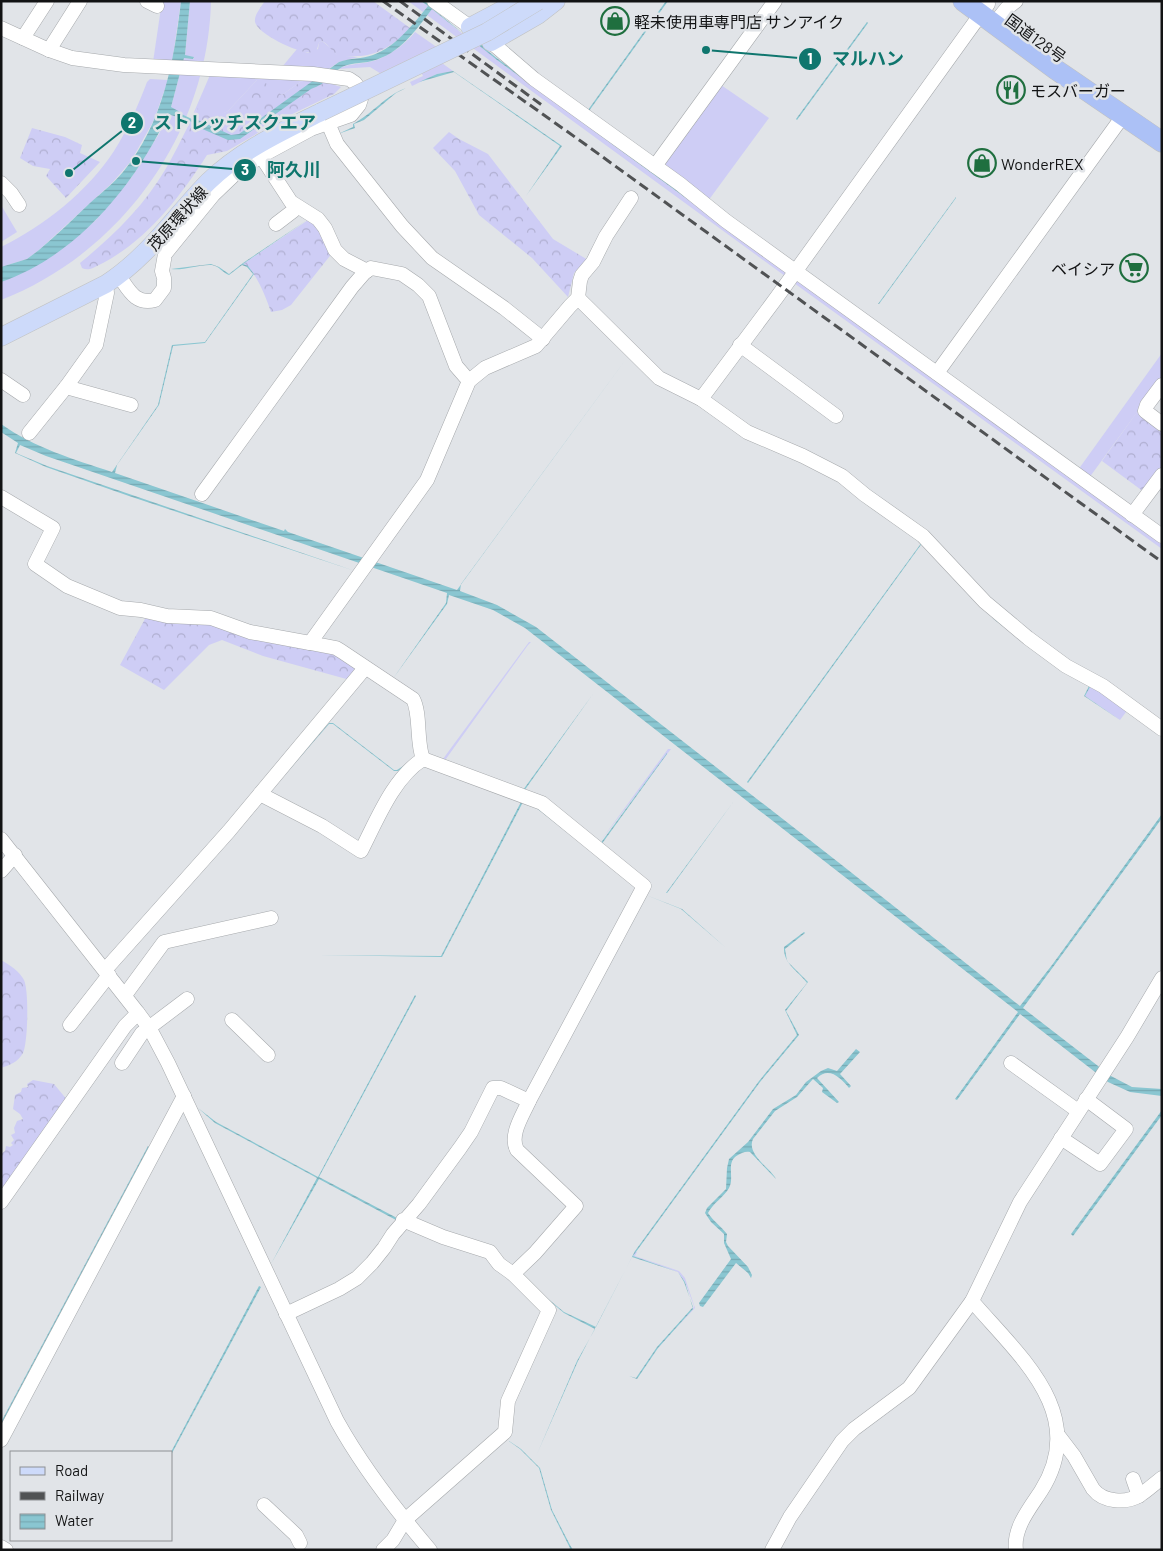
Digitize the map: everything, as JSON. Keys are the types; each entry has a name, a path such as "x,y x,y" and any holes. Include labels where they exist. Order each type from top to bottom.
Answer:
{"highway":[{"name":"国道128号","path":"963,1 994,10 1162,126"},
{"name":"国道128号","path":"994,10 1123,116 1162,142"}],"main road":[{"path":"470,27 519,1"},
{"name":"茂原環状線","path":"1,337 112,280 156,242 208,183 224,168 258,144 324,118 487,32 538,1"},
{"path":"491,42 538,15 556,1"}],"street":[{"path":"23,38 47,1"},
{"path":"49,50 80,1"},
{"path":"434,1 491,42 534,79 655,166 726,221 1162,536"},
{"path":"655,166 775,1"},
{"path":"700,399 994,10"},
{"path":"1,28 49,50 72,58 150,67 313,74 349,79 355,82 361,99 351,115 324,118 311,129 260,156 224,183 170,247 162,263 164,288 155,300 148,302 135,298 112,280 107,293 96,345 66,387 29,433"},
{"path":"937,373 1123,116"},
{"path":"324,118 337,144 402,226 432,258 504,308 542,339"},
{"path":"260,156 291,202 318,219 325,228 335,250 344,259 367,271"},
{"path":"1,183 19,205"},
{"path":"310,643 427,480 469,381 485,368 531,349 542,339 578,298 582,275 593,262 606,236 631,198"},
{"path":"276,224 293,211 296,206"},
{"path":"202,494 352,287 371,268 402,274 429,296 456,366 469,381"},
{"path":"578,298 659,378 700,399 747,432 804,456 842,476 865,495 923,536 989,605 1050,655 1102,686 1162,728"},
{"path":"740,345 836,416"},
{"path":"1,380 23,395"},
{"path":"1162,385 1147,405 1145,411 1162,424"},
{"path":"66,387 131,404"},
{"path":"1132,515 1162,475"},
{"path":"1,498 54,528 35,564 66,586 120,608 141,610 167,616 212,618 250,632 336,648 415,702 419,746 423,759"},
{"path":"70,1025 107,972 365,668"},
{"path":"260,794 322,826 361,850 397,784 423,759"},
{"path":"423,759 436,762 542,803 644,886 529,1101 516,1132 515,1146 576,1206 535,1253 513,1274"},
{"path":"1,839 150,1029 184,1096 337,1421 354,1452 381,1491 430,1550"},
{"path":"1,871 14,855"},
{"path":"126,996 164,942 271,918"},
{"path":"772,1550 790,1517 842,1441 854,1429 909,1388 972,1300 1010,1220 1127,1037 1162,978"},
{"path":"122,1063 142,1033 150,1029 187,999"},
{"path":"1,1202 137,1011"},
{"path":"232,1020 268,1055"},
{"path":"1011,1063 1078,1111"},
{"path":"286,1314 339,1289 357,1278 384,1248 403,1220 419,1204 464,1143 493,1088 501,1088 529,1101"},
{"path":"1,1440 184,1096"},
{"path":"1061,1138 1100,1164 1126,1129 1086,1099"},
{"path":"383,1550 393,1540 405,1520 504,1432 508,1401 549,1312 546,1306 513,1274 499,1264 488,1251 443,1237 403,1220"},
{"path":"972,1300 1026,1363 1043,1387 1054,1410 1058,1450 1043,1488 1022,1521 1015,1544 1016,1550"},
{"path":"1058,1435 1074,1456 1096,1494 1103,1498 1128,1500 1139,1496 1162,1478"},
{"path":"1134,1479 1139,1496"},
{"path":"264,1505 296,1535 300,1543"},
{"path":"1,1547 6,1550"}],"green space":[{"path":"162,1 181,1 172,63 153,62"},
{"path":"190,1 211,1 206,49 194,96 176,140 151,181 121,219 85,251 45,279 1,300 1,282 67,245 96,220 131,178 159,134 168,114 180,118 171,107 184,58 194,59 193,57 185,56"},
{"path":"265,1 373,1 410,28 392,44 378,52 363,56 339,56 322,41 319,43 316,52 310,53 282,44 258,27 255,22 256,17"},
{"path":"408,1 421,1 428,6 423,12"},
{"path":"432,9 464,35 458,38 427,15"},
{"path":"415,32 438,48 383,75 370,67 338,69 382,58 400,46"},
{"path":"322,41 336,54 358,57 339,62 327,70 282,67 297,49 308,53 318,49 319,43"},
{"path":"480,45 497,60 784,270 788,270 785,276 470,46"},
{"path":"439,61 453,71 437,74 412,86 410,82 423,76 420,70"},
{"path":"210,75 303,80 282,95 257,80 228,111 217,115 197,109 191,119"},
{"path":"150,79 168,80 154,120 131,161 112,183 39,250 27,259 1,267 1,247 49,218 78,193 103,166 124,134"},
{"path":"260,79 282,95 303,80 326,82 341,87 334,94 284,118 227,151 207,155 186,186 149,229 134,242 103,263 90,269 82,268 80,263 127,220 157,183 174,155 197,109 217,114 224,113"},
{"path":"721,85 769,118 708,201 666,169 665,161"},
{"path":"32,128 65,137 82,145 80,153 100,162 66,198 46,176 50,169 33,166 20,158"},
{"path":"449,132 488,154 553,239 588,260 574,273 568,297 532,258 479,215 455,171 433,148"},
{"path":"1,205 17,232 1,242"},
{"path":"311,218 333,252 291,305 282,310 271,312 256,278 248,267 243,264"},
{"path":"798,278 1162,542 1162,549 794,283"},
{"path":"1162,353 1162,378 1089,478 1078,470"},
{"path":"1137,412 1162,429 1162,467 1144,492 1102,461"},
{"path":"146,617 228,624 344,657 357,667 350,680 263,656 222,640 209,645 164,690 120,665"},
{"path":"529,642 531,642 443,763 443,759"},
{"path":"1090,685 1129,708 1120,720 1085,696"},
{"path":"668,749 671,749 599,843"},
{"path":"1,960 14,968 24,980 27,994 27,1016 23,1053 16,1061 1,1068"},
{"path":"33,1080 54,1084 68,1101 1,1195 1,1154 5,1151 6,1146 10,1147 13,1145 11,1143 14,1140 11,1135 15,1133 14,1128 17,1121 23,1119 13,1109 15,1095 21,1092 22,1088 28,1087 27,1084"},
{"path":"635,1251 637,1252 635,1256 679,1271 685,1278 695,1308 674,1331 694,1306 685,1282 678,1272 633,1256"}],"water":[{"path":"181,1 190,1 185,55 194,57 193,59 184,58 171,107 182,113 180,118 168,114 155,140 121,191 79,236 55,255 29,270 1,282 1,267 27,259 39,250 115,180 137,153 148,133 164,91 175,47"},
{"path":"421,1 430,5 439,1 448,1 433,9 463,33 432,9 420,25 391,53 372,61 350,64 343,67 240,139 228,140 193,125 196,119 231,135 239,134 339,62 373,55 397,41 428,6"},
{"path":"666,1 668,1 589,111 588,110"},
{"path":"868,23 797,120 796,119"},
{"path":"465,35 484,44 483,47 498,59 785,269 784,270"},
{"path":"453,71 562,146 526,196 560,146 454,72 419,82 437,74"},
{"path":"406,88 396,93 364,120 354,124 355,128 338,134 353,127 353,124 385,100 399,91"},
{"path":"956,197 879,304 878,304"},
{"path":"307,220 243,264 248,266 254,274 205,343 173,346 159,405 117,465 115,473 284,531 285,529 288,532 457,590 461,585 460,591 497,605 536,627 1020,1006 1162,814 1162,818 1147,839 1023,1008 1111,1076 1132,1087 1162,1089 1162,1096 1130,1092 1108,1082 1020,1014 957,1100 955,1099 1018,1012 525,628 493,610 449,595 447,604 392,680 446,603 447,593 46,456 20,445 16,453 47,466 355,571 129,496 46,467 15,453 18,443 1,432 1,424 27,440 112,472 158,405 172,345 205,342 253,274 247,267 242,265 229,275 212,265 203,265 211,264 229,274 243,263"},
{"path":"200,265 181,269 171,269"},
{"path":"629,355 461,585 461,584"},
{"path":"923,542 748,783 747,782"},
{"path":"992,618 1091,685 1085,696 1120,720 1084,696 1089,686 1059,668"},
{"path":"593,694 524,791 523,790"},
{"path":"329,723 333,723 394,770 414,759 398,771 394,771 333,724 329,724 270,792"},
{"path":"667,754 601,845 600,844"},
{"path":"424,765 535,806 638,888 535,807 523,802 442,957 318,955 441,956 521,802"},
{"path":"734,801 667,893 666,893"},
{"path":"646,895 682,909 725,947 681,909"},
{"path":"804,932 785,949 787,960 784,947"},
{"path":"788,962 808,982 786,1011 799,1035 760,1082 633,1256 678,1272 632,1257 625,1270 635,1251 759,1081 797,1035 785,1010 807,983"},
{"path":"415,995 319,1177 397,1218 396,1220 319,1179 271,1264 317,1178 215,1123 198,1108 216,1122 318,1177"},
{"path":"856,1049 860,1052 840,1074 851,1086 849,1088 839,1077 830,1073 817,1078 839,1102 837,1103 822,1092 823,1088 813,1079 797,1097 775,1111 753,1139 753,1150 776,1179 750,1152 744,1152 734,1158 731,1166 731,1184 708,1213 727,1234 726,1242 728,1246 748,1267 752,1275 751,1278 736,1263 703,1307 700,1306 699,1303 731,1259 724,1243 724,1234 711,1222 705,1213 707,1208 726,1189 729,1159 748,1142 773,1109 796,1095 806,1082 821,1071 828,1068 837,1071"},
{"path":"1162,1110 1162,1115 1073,1236 1071,1234"},
{"path":"149,1147 1,1426 1,1422"},
{"path":"518,1274 564,1312 596,1327 595,1329 564,1313"},
{"path":"259,1286 261,1287 172,1453"},
{"path":"693,1307 658,1348 637,1379 629,1376 636,1378 657,1347"},
{"path":"590,1338 578,1361 537,1454 577,1361"},
{"path":"506,1439 521,1449 540,1468 552,1510 573,1550 569,1550 570,1548 551,1510 539,1468 520,1449"}],"waterway":[{"path":"178,114 197,123"}],"railway":[{"path":"383,1 582,142 1162,562"},
{"path":"400,1 543,106"}],"place":[{"name":"軽未使用車専門店 サンアイク","path":"615,21"},
{"name":"マルハン","path":"706,50"},
{"name":"モスバーガー","path":"1011,90"},
{"name":"阿久川","path":"136,161"},
{"name":"WonderREX","path":"982,163"},
{"name":"ストレッチスクエア","path":"69,173"},
{"name":"ベイシア","path":"1134,268"}]}
